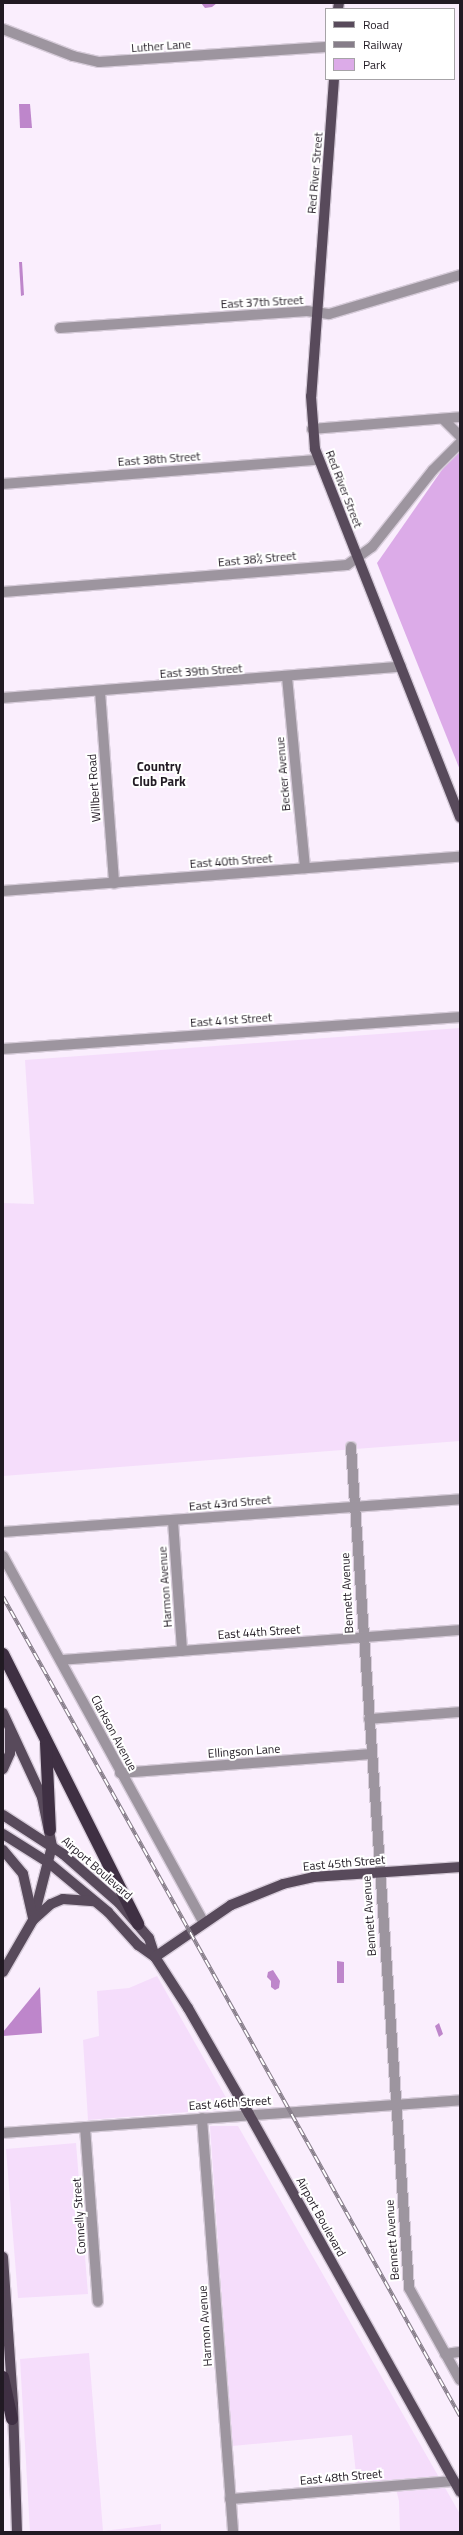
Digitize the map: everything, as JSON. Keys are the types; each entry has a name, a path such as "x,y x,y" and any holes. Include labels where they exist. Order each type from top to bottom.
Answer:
{"highway":[{"path":"3,1654 138,1924"},
{"path":"46,1739 50,1830"},
{"path":"3,2376 12,2419"}],"main road":[{"name":"Red River Street","path":"334,80 311,396 312,429 318,460 358,557 460,818"},
{"path":"3,1713 34,1776 50,1830 52,1846 49,1863 33,1920 3,1972"},
{"path":"3,1769 10,1753 10,1729"},
{"name":"Airport Boulevard","path":"3,1815 52,1846 115,1899 149,1938 155,1957 188,2008 249,2114 460,2492"},
{"name":"Airport Boulevard","path":"3,1834 49,1863 96,1901 138,1945 155,1957"},
{"path":"3,1850 23,1874 33,1920"},
{"name":"East 45th Street","path":"155,1957 203,1922 231,1905 283,1884 313,1877 460,1867"},
{"path":"33,1920 52,1904 63,1899 96,1901"},
{"path":"3,2257 17,2532"}],"street":[{"name":"Luther Lane","path":"3,29 73,56 99,62 325,47"},
{"name":"East 37th Street","path":"60,328 307,311 329,314 460,275"},
{"path":"312,429 444,420 460,417"},
{"path":"444,420 460,436"},
{"name":"East 38½ Street","path":"3,592 347,564 372,547 433,470 460,443"},
{"name":"East 38th Street","path":"3,484 318,460"},
{"name":"East 39th Street","path":"3,698 100,692 401,667"},
{"name":"Becker Avenue","path":"287,677 305,868"},
{"name":"Willbert Road","path":"100,692 114,883"},
{"name":"East 40th Street","path":"3,891 460,857"},
{"name":"East 41st Street","path":"3,1049 460,1017"},
{"name":"Bennett Avenue","path":"351,1447 379,1873 409,2288 445,2354"},
{"name":"East 43rd Street","path":"3,1532 173,1521 460,1499"},
{"name":"Harmon Avenue","path":"173,1521 182,1651"},
{"name":"Clarkson Avenue","path":"3,1556 61,1660 120,1773 203,1922"},
{"name":"East 44th Street","path":"61,1660 460,1630"},
{"path":"369,1719 460,1712"},
{"name":"Ellingson Lane","path":"120,1773 371,1754"},
{"name":"East 46th Street","path":"3,2133 249,2114 460,2100"},
{"name":"Harmon Avenue","path":"202,2118 233,2532"},
{"name":"Connelly Street","path":"85,2127 98,2302"},
{"path":"460,2352 445,2354 460,2380"},
{"name":"East 48th Street","path":"230,2499 454,2481"}],"shaded area":[{"path":"201,3 217,3 212,7 205,8"},
{"path":"19,104 30,104 32,128 20,128"},
{"path":"19,262 22,262 24,295 21,296"},
{"path":"460,1028 460,1441 3,1476 3,1203 34,1204 25,1060"},
{"path":"337,1961 344,1962 344,1983 337,1983"},
{"path":"273,1970 280,1981 279,1988 275,1990 271,1987 271,1981 267,1977 268,1972"},
{"path":"157,1976 228,2101 227,2109 88,2120 83,2040 99,2036 97,1991 129,1988"},
{"path":"40,1987 42,2033 3,2036 3,2032"},
{"path":"439,2023 443,2034 439,2037 435,2026"},
{"path":"210,2126 238,2126 460,2514 460,2532 400,2532 399,2501 394,2481 357,2484 352,2435 232,2446"},
{"path":"76,2143 88,2294 18,2298 6,2149"},
{"path":"89,2353 103,2531 161,2524 161,2532 30,2532 20,2359"}],"green space":[{"path":"460,444 460,770 377,563"}],"railway":[{"path":"3,1597 460,2416"}],"district":[{"name":"Country Club Park","path":"159,774"}]}
